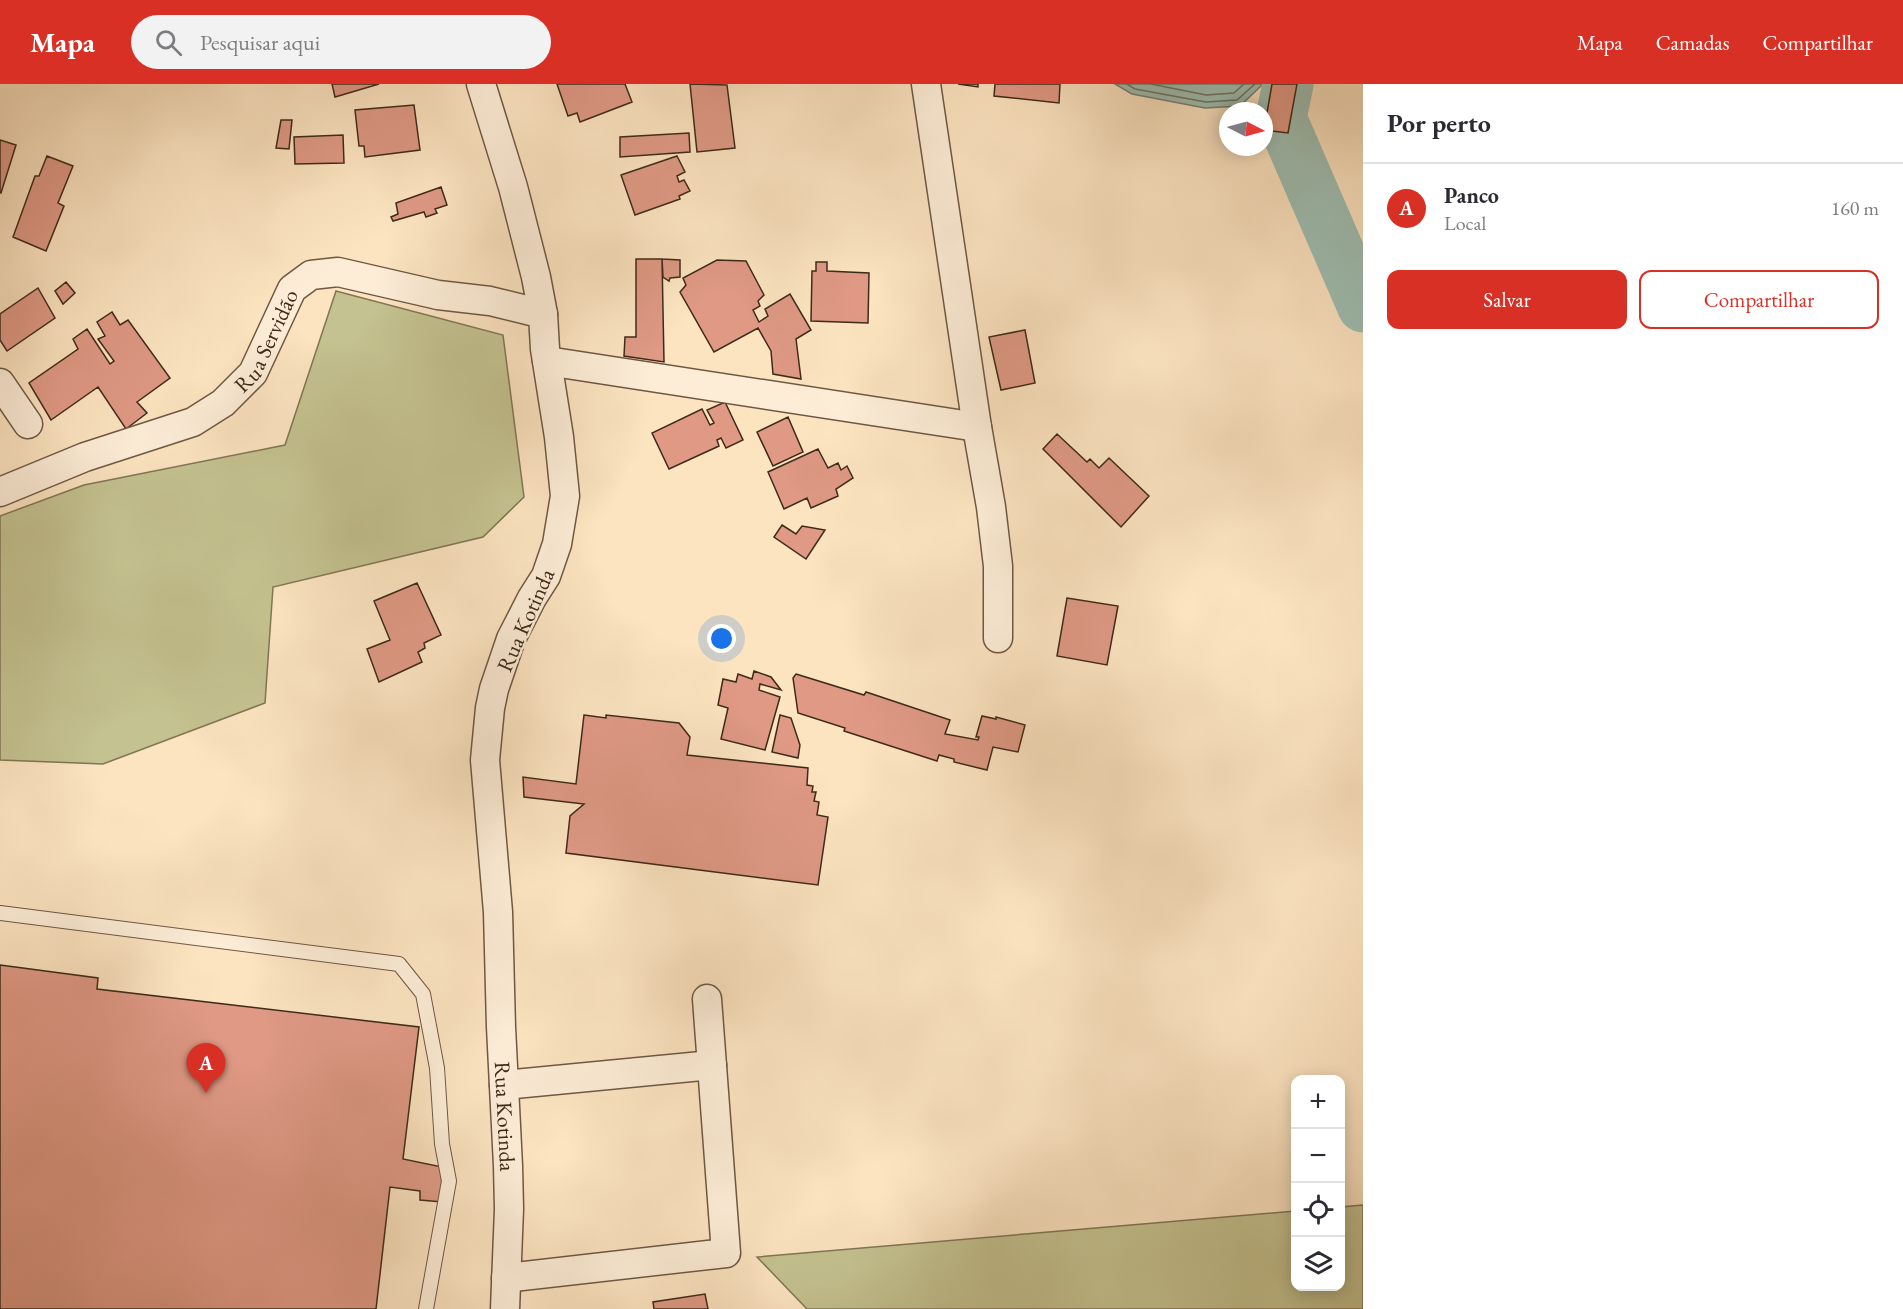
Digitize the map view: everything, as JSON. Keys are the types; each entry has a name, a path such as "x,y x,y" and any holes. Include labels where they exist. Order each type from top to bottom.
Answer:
{"street":[{"name":"Rua Kotinda","path":"481,84 513,187 532,259 543,314 565,496 557,544 546,576 521,619 502,666 490,708 485,760 498,912 509,1209 505,1309"},
{"path":"926,84 991,507 998,566 998,638"},
{"name":"Rua Servidão","path":"0,492 85,457 193,422 223,403 253,373 292,289 311,275 338,272 438,295 490,301 543,314"},
{"path":"547,361 977,427"},
{"path":"0,383 28,424"},
{"path":"506,1278 726,1253 707,999"},
{"path":"504,1085 712,1065"}],"lane":[{"path":"0,913 399,964 423,994 437,1068 442,1143 449,1182 437,1259 426,1309"}],"shaded area":[{"path":"336,291 503,335 524,497 483,537 273,587 265,703 103,764 0,760 0,516 84,485 285,445"},
{"path":"1363,1205 1363,1309 807,1309 757,1257 1291,1211 1291,1291 1345,1291 1345,1207"}],"water":[{"path":"1115,84 1263,84 1244,102 1219,102 1219,107 1205,108 1132,94"}],"building":[{"path":"332,84 379,84 335,97"},
{"path":"557,84 625,84 632,102 580,122 577,113 568,116"},
{"path":"690,84 727,85 735,148 697,152"},
{"path":"958,84 978,84 978,87"},
{"path":"995,84 1060,84 1059,103 994,96"},
{"path":"1272,84 1297,84 1288,133 1273,131 1273,102 1269,102"},
{"path":"414,105 420,150 365,157 364,146 359,146 355,110"},
{"path":"281,120 292,120 289,149 276,148"},
{"path":"689,133 690,152 620,157 620,137"},
{"path":"343,135 344,163 295,164 294,137"},
{"path":"0,140 16,145 1,193 0,193"},
{"path":"47,156 73,166 58,203 64,206 46,251 13,237 35,176 39,176"},
{"path":"677,156 685,172 677,176 679,182 684,180 690,191 679,196 680,199 635,215 621,175"},
{"path":"441,187 447,205 435,209 437,213 426,217 424,212 393,221 391,217 398,214 396,203"},
{"path":"636,259 662,259 664,362 624,356 625,337 636,337"},
{"path":"662,259 680,260 680,277 670,278 669,281 663,277"},
{"path":"717,260 746,261 764,295 758,301 760,306 753,310 759,322 768,316 765,309 790,294 811,330 796,339 801,379 773,374 771,351 758,328 714,352 680,292 686,285 683,278"},
{"path":"816,262 827,262 827,271 869,273 868,323 811,321 812,271 816,271"},
{"path":"66,282 75,293 63,304 55,291"},
{"path":"38,288 55,318 7,351 0,340 0,314"},
{"path":"112,312 120,325 128,320 170,378 137,402 147,413 126,429 98,387 51,420 29,383 78,349 73,339 87,329 110,364 114,361 98,339 105,336 97,322"},
{"path":"1025,330 1035,383 1001,390 989,337"},
{"path":"725,402 743,440 726,448 721,438 717,440 719,446 669,469 652,433 702,409 710,425 714,423 707,410"},
{"path":"788,417 803,452 773,466 757,432"},
{"path":"1057,434 1087,462 1090,459 1099,468 1109,458 1149,496 1121,527 1043,449"},
{"path":"818,449 828,468 838,463 841,470 847,466 853,478 836,489 838,496 811,508 807,498 784,509 768,472"},
{"path":"782,525 796,534 802,526 825,530 806,559 774,537"},
{"path":"417,583 441,635 424,643 425,648 418,652 422,662 379,682 367,649 390,640 374,601"},
{"path":"1067,598 1118,606 1107,665 1057,656"},
{"path":"754,671 771,677 781,690 760,684 759,690 780,697 765,750 721,739 728,708 718,705 723,679 736,682 738,674 752,679"},
{"path":"796,674 864,695 866,692 950,720 945,734 978,740 979,737 976,737 982,716 996,719 996,717 1025,725 1018,752 993,747 987,770 954,762 954,759 939,755 937,761 844,731 845,728 798,713 793,678"},
{"path":"584,715 606,718 606,715 679,723 690,737 687,755 808,768 807,785 813,786 812,792 816,792 814,801 819,802 817,815 828,817 818,885 566,853 570,816 584,804 524,797 523,777 576,784"},
{"path":"780,715 791,718 800,745 798,758 772,752"},
{"path":"0,965 98,978 97,989 419,1027 403,1159 447,1168 442,1202 420,1200 420,1191 390,1187 376,1309 0,1309"},
{"path":"705,1294 708,1309 654,1309 653,1302"}],"waterway":[{"path":"1288,84 1281,118 1363,307"}],"place":[{"name":"Panco","path":"206,1093"}]}
